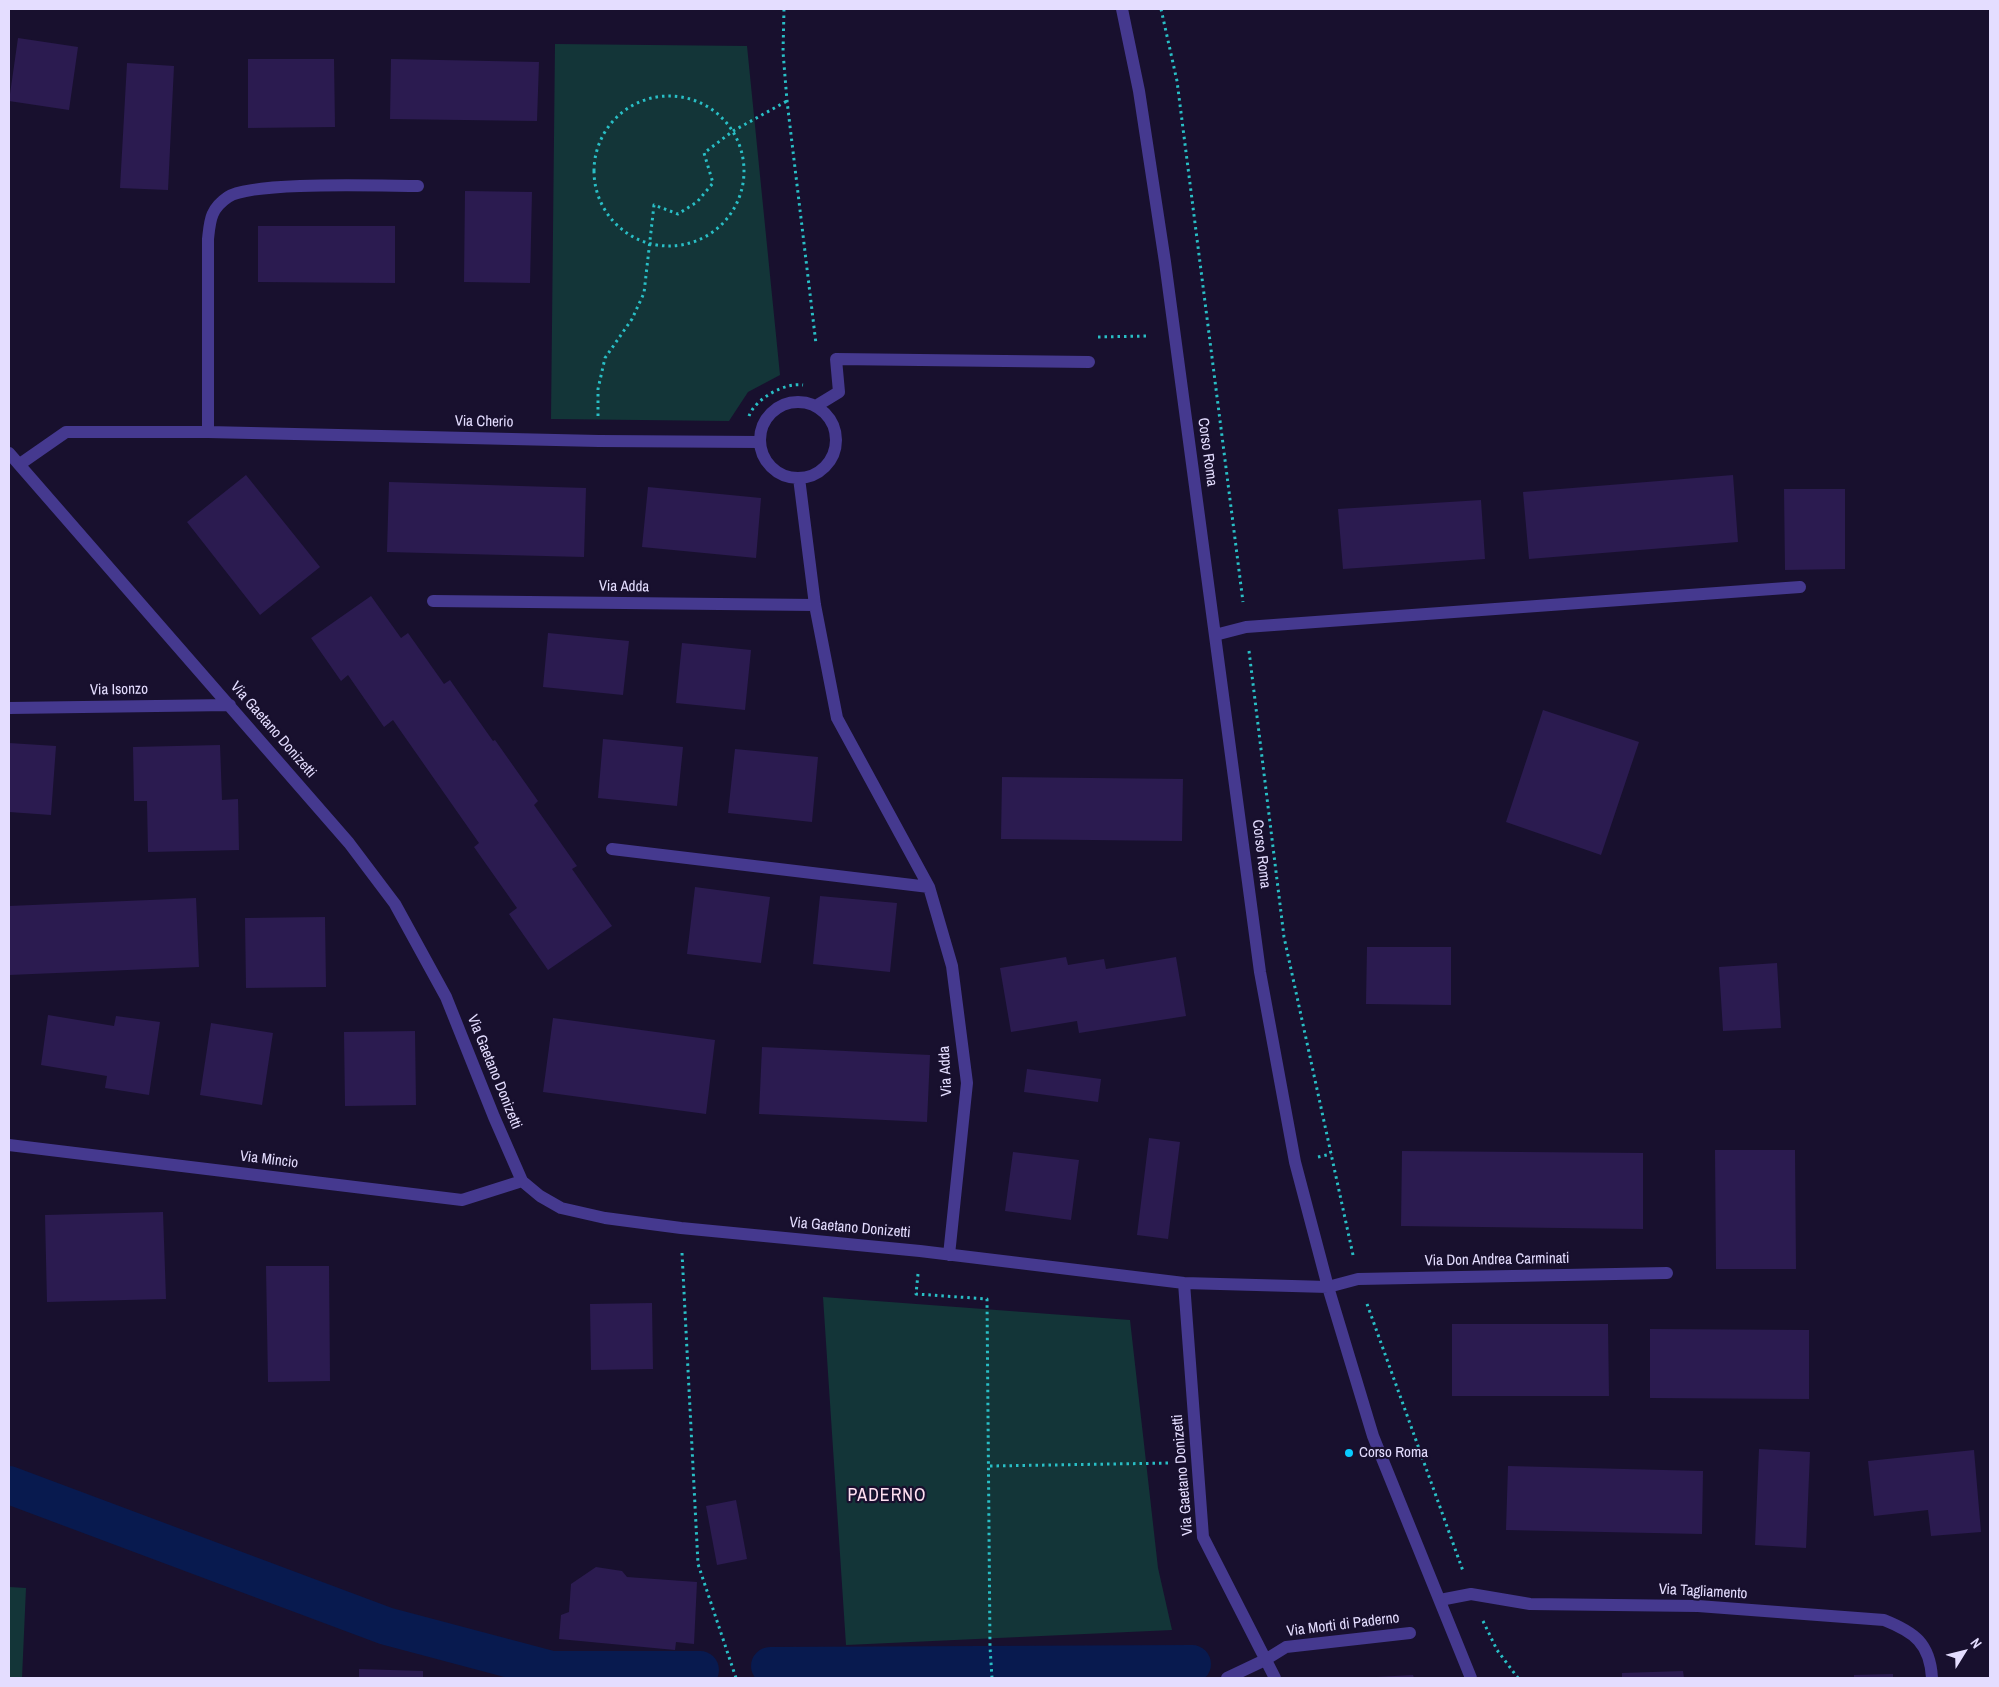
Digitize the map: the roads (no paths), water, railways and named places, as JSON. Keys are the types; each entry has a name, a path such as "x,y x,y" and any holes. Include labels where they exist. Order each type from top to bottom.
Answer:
{"street":[{"name":"Corso Roma","path":"1122,9 1139,91 1175,335 1260,972 1295,1162 1328,1287 1374,1436 1471,1678"},
{"path":"208,432 208,240 211,214 228,196 260,188 418,186"},
{"path":"816,406 839,392 836,359 1089,362"},
{"path":"796,401 816,406 830,419 836,438 832,458 818,472 799,478 780,474 765,460 760,442 764,422 777,407 796,401"},
{"name":"Via Cherio","path":"20,464 66,432 208,432 599,441 760,442"},
{"name":"Via Gaetano Donizetti","path":"9,453 349,843 395,904 446,997 522,1181 540,1196 561,1208 605,1218 681,1228 920,1251 1184,1283 1328,1287"},
{"name":"Via Adda","path":"799,478 815,605 837,718 929,887 952,966 967,1083 948,1255"},
{"path":"1215,635 1246,627 1800,588"},
{"name":"Via Adda","path":"433,601 815,605"},
{"name":"Via Isonzo","path":"9,708 230,705"},
{"path":"612,849 929,887"},
{"name":"Via Mincio","path":"9,1146 462,1200 522,1181"},
{"name":"Via Don Andrea Carminati","path":"1328,1287 1358,1279 1667,1273"},
{"name":"Via Gaetano Donizetti","path":"1184,1283 1203,1537 1275,1678"},
{"name":"Via Tagliamento","path":"1440,1600 1471,1594 1530,1604 1698,1606 1884,1620 1907,1629 1923,1644 1931,1665 1932,1678"},
{"name":"Via Morti di Paderno","path":"1227,1678 1265,1660 1286,1647 1410,1633"}],"waterway":[{"path":"9,1485 386,1626 552,1670 700,1670"},
{"path":"770,1666 1192,1664"}],"place":[{"name":"Corso Roma","path":"1349,1453"}],"district":[{"name":"PADERNO","path":"887,1496"}]}
